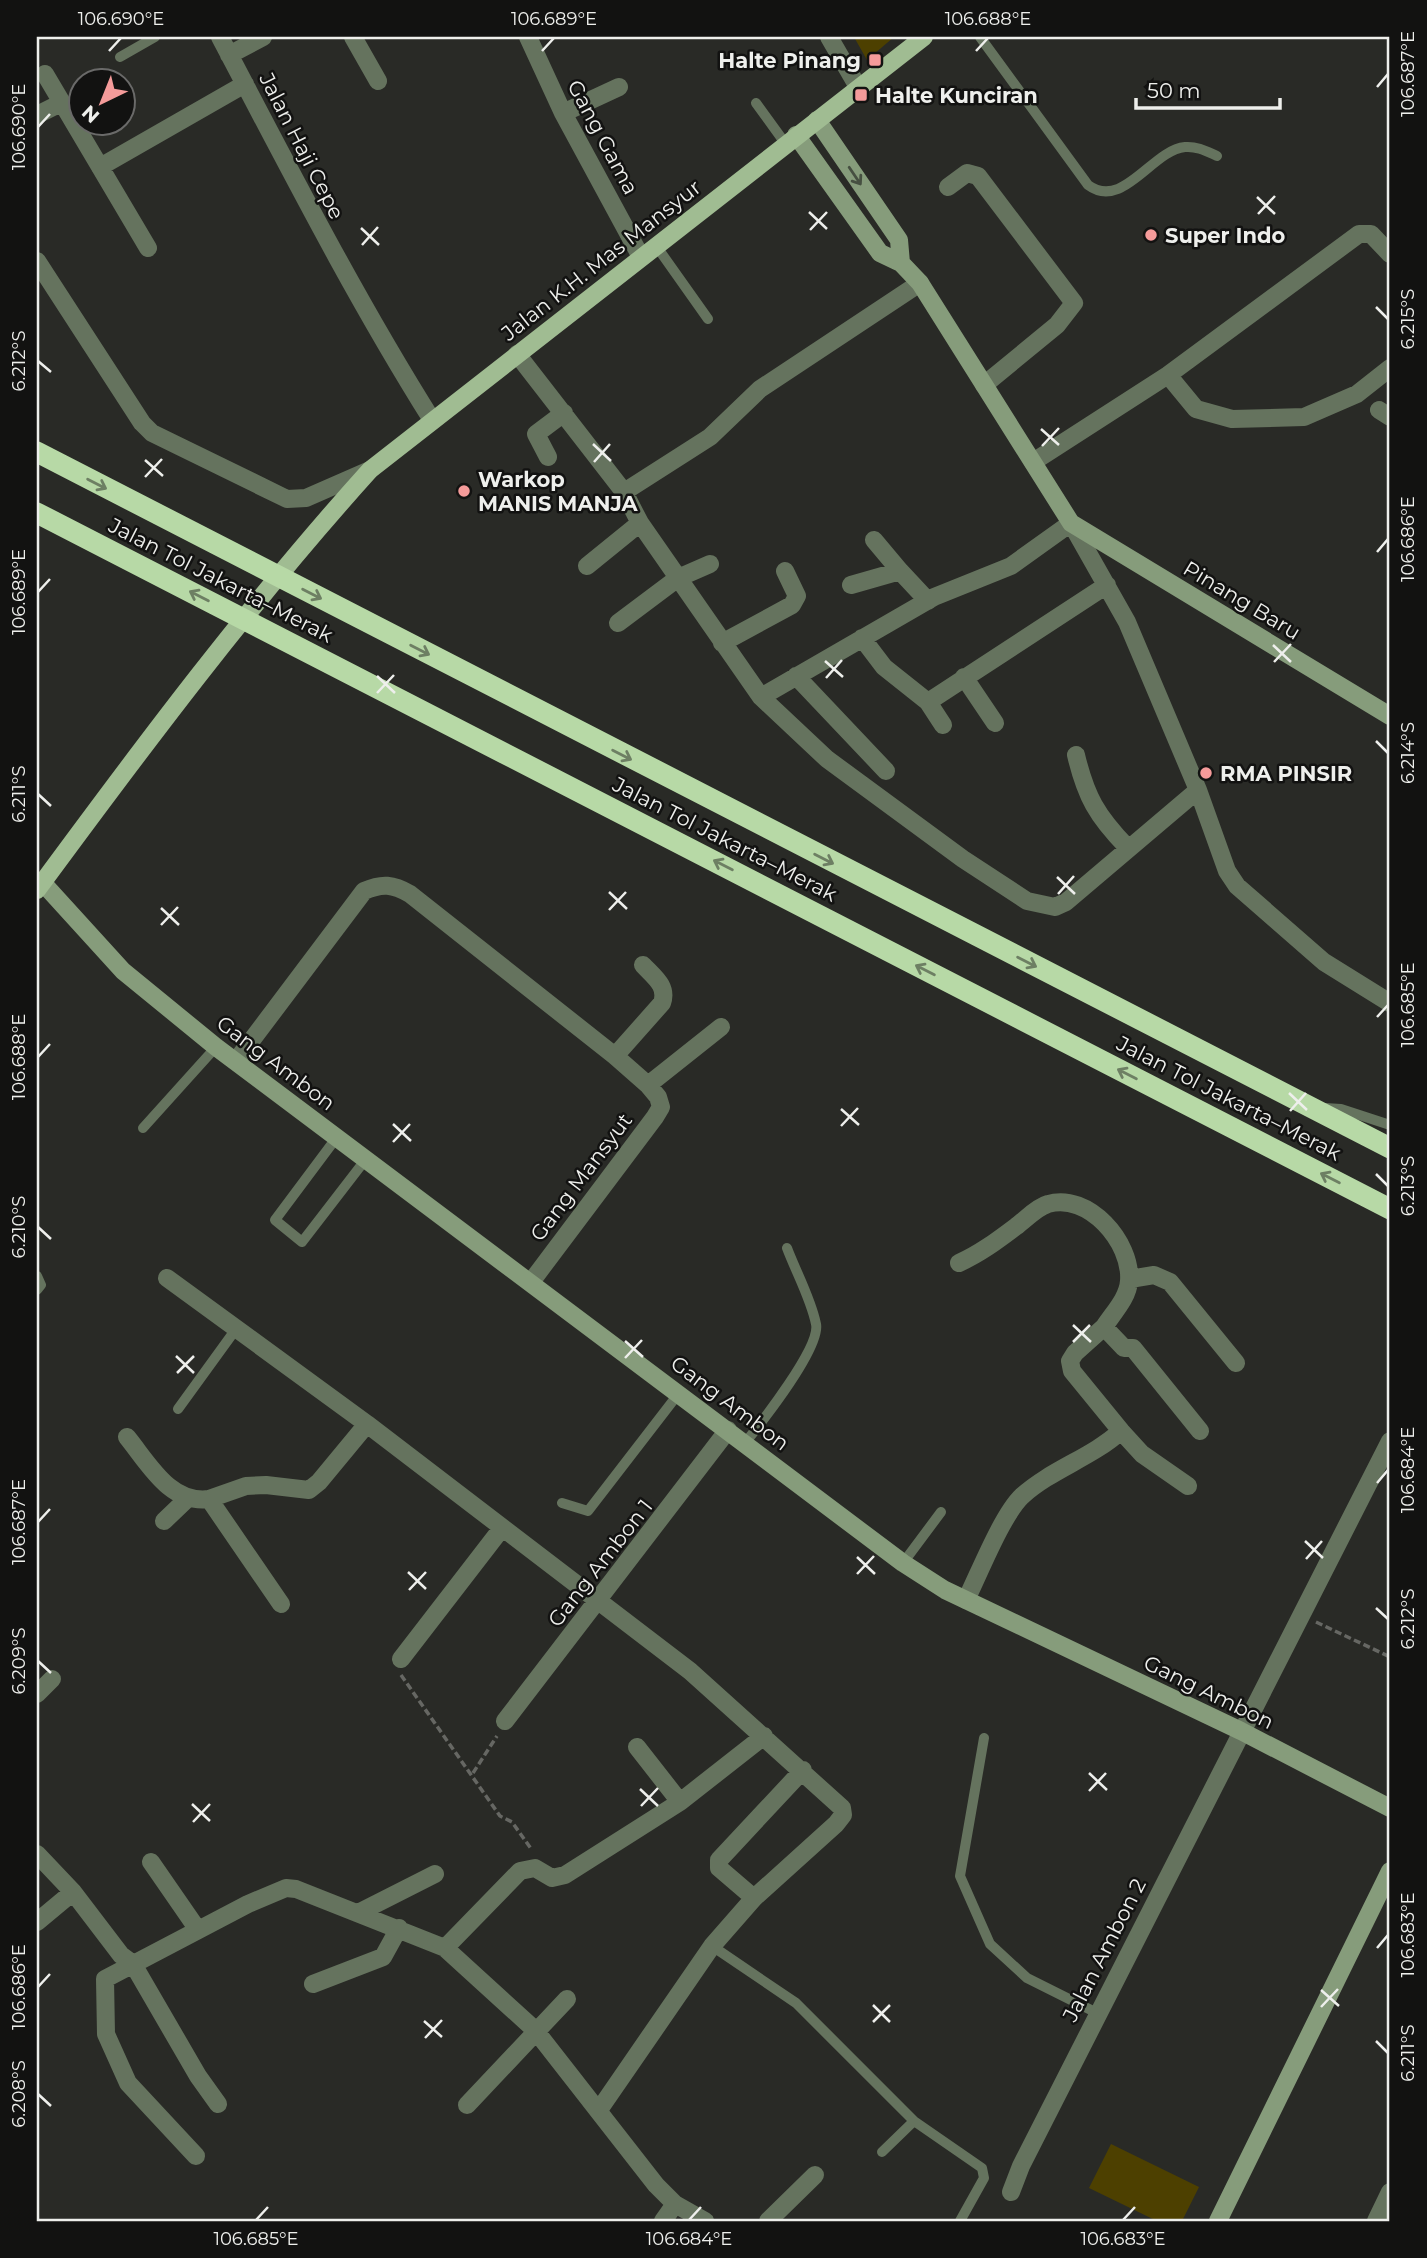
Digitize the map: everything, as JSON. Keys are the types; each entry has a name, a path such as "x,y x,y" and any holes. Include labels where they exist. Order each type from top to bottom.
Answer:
{"highway":[{"name":"Jalan Tol Jakarta–Merak","path":"37,452 1390,1149"},
{"name":"Jalan Tol Jakarta–Merak","path":"37,513 1390,1209"}],"main road":[{"name":"Jalan K.H. Mas Mansyur","path":"40,886 192,684 316,530 370,470 924,37"}],"street":[{"name":"Jalan Haji Cepe","path":"220,37 323,235 381,339 432,420"},
{"path":"229,55 263,37"},
{"path":"354,37 378,81"},
{"name":"Gang Gama","path":"527,37 563,113 641,257"},
{"path":"829,37 858,86"},
{"path":"45,74 148,248"},
{"path":"100,167 245,84"},
{"path":"563,113 619,87"},
{"path":"37,115 61,103"},
{"path":"817,120 899,240 901,263"},
{"path":"791,139 880,253 901,263 920,283 1071,523 1128,626 1198,790 1227,871 1237,886 1324,962 1390,1003"},
{"path":"948,187 967,173 978,176 1074,303 1071,310 1056,325 984,385"},
{"path":"1033,462 1168,375 1359,234 1371,234 1390,254"},
{"path":"37,261 142,423 152,433 287,499 306,498 370,470"},
{"path":"624,492 710,437 760,389 920,283"},
{"path":"517,354 624,492 640,523 761,697 827,759 963,859 1027,901 1055,906 1066,902 1127,847 1198,790"},
{"path":"1168,375 1196,409 1232,419 1304,417 1357,394 1390,368"},
{"path":"548,457 536,434 538,429 564,413"},
{"path":"587,566 640,523"},
{"path":"761,697 928,601 1011,566 1071,523"},
{"name":"Pinang Baru","path":"1071,523 1390,716"},
{"path":"874,540 928,601"},
{"path":"618,623 678,578 710,564"},
{"path":"722,642 792,605 797,596 785,571"},
{"path":"851,585 900,571"},
{"path":"928,702 1107,585"},
{"path":"862,638 884,667 928,702 943,725"},
{"path":"796,676 886,771"},
{"path":"964,677 995,723"},
{"path":"1076,755 1085,793 1103,822 1127,847"},
{"path":"236,1061 364,891 378,885 395,885 410,894 648,1085 721,1027"},
{"name":"Gang Ambon","path":"40,886 123,971 216,1046 903,1563 966,1600 1241,1731 1390,1808"},
{"path":"615,1056 662,1003 665,995 663,987 643,965"},
{"name":"Gang Mansyut","path":"531,1282 661,1107 658,1097 648,1085"},
{"path":"959,1263 982,1252 1046,1204 1071,1200 1093,1213 1115,1236 1128,1262 1130,1279 1128,1291 1104,1327 1070,1361 1072,1371 1142,1454 1188,1486"},
{"path":"1130,1279 1154,1275 1170,1282 1236,1363"},
{"path":"167,1278 367,1424 690,1671 831,1795 842,1808 843,1815 754,1898 712,1947 598,2110"},
{"path":"1104,1327 1124,1348 1133,1348 1200,1432"},
{"path":"127,1437 172,1491 187,1499 209,1499 246,1486 309,1490 319,1482 367,1424"},
{"name":"Gang Ambon 1","path":"505,1721 599,1602 728,1430"},
{"path":"966,1600 1020,1498 1035,1486 1097,1451 1121,1431"},
{"name":"Jalan Ambon 2","path":"1011,2192 1021,2166 1097,2013 1390,1441"},
{"path":"164,1521 187,1499"},
{"path":"209,1499 281,1604"},
{"path":"401,1659 502,1528"},
{"path":"37,1694 52,1679"},
{"path":"445,1948 520,1871 535,1868 552,1878 565,1875 680,1802 764,1736"},
{"path":"637,1747 680,1802"},
{"path":"754,1898 719,1868 719,1860 803,1770"},
{"path":"37,1854 73,1892 121,1955 133,1964 198,2076 219,2104"},
{"path":"151,1862 198,1930"},
{"path":"1218,2221 1390,1871"},
{"path":"358,1913 435,1874"},
{"path":"196,2156 128,2083 106,2034 105,1979 286,1888 305,1891 445,1948 535,2030 675,2204 705,2221"},
{"path":"37,1922 73,1892"},
{"path":"313,1984 383,1957 399,1928"},
{"path":"467,2105 567,1999"},
{"path":"768,2221 815,2175"},
{"path":"1376,2221 1390,2192"},
{"path":"663,2221 675,2204"}],"lane":[{"path":"120,57 155,37"},
{"path":"981,37 1088,185 1098,192 1112,192 1181,147 1196,147 1217,156"},
{"path":"756,103 791,139"},
{"path":"657,247 708,319"},
{"path":"143,1128 216,1046"},
{"path":"1312,1107 1341,1109 1390,1125"},
{"path":"337,1137 275,1220 302,1242 366,1159"},
{"path":"745,1443 814,1342 817,1326 787,1248"},
{"path":"37,1276 41,1285 37,1290"},
{"path":"178,1409 236,1329"},
{"path":"562,1503 588,1510 679,1393"},
{"path":"903,1563 941,1511"},
{"path":"984,1738 960,1876 990,1944 1027,1978 1097,2013"},
{"path":"712,1947 796,2003 914,2122 982,2168 984,2178 960,2221"},
{"path":"882,2152 914,2122"}],"path":[{"path":"1302,1615 1390,1657"},
{"path":"401,1659 402,1679 473,1773 500,1816 512,1822 552,1878"},
{"path":"473,1773 486,1757 505,1721"}],"building":[{"path":"854,37 894,37 867,60"},
{"path":"1111,2144 1199,2187 1182,2221 1157,2221 1089,2188"}],"place":[{"name":"Halte Pinang","path":"875,60"},
{"name":"Halte Kunciran","path":"861,95"},
{"name":"Super Indo","path":"1151,235"},
{"name":"Warkop MANIS MANJA","path":"464,491"},
{"name":"RMA PINSIR","path":"1206,773"}]}
